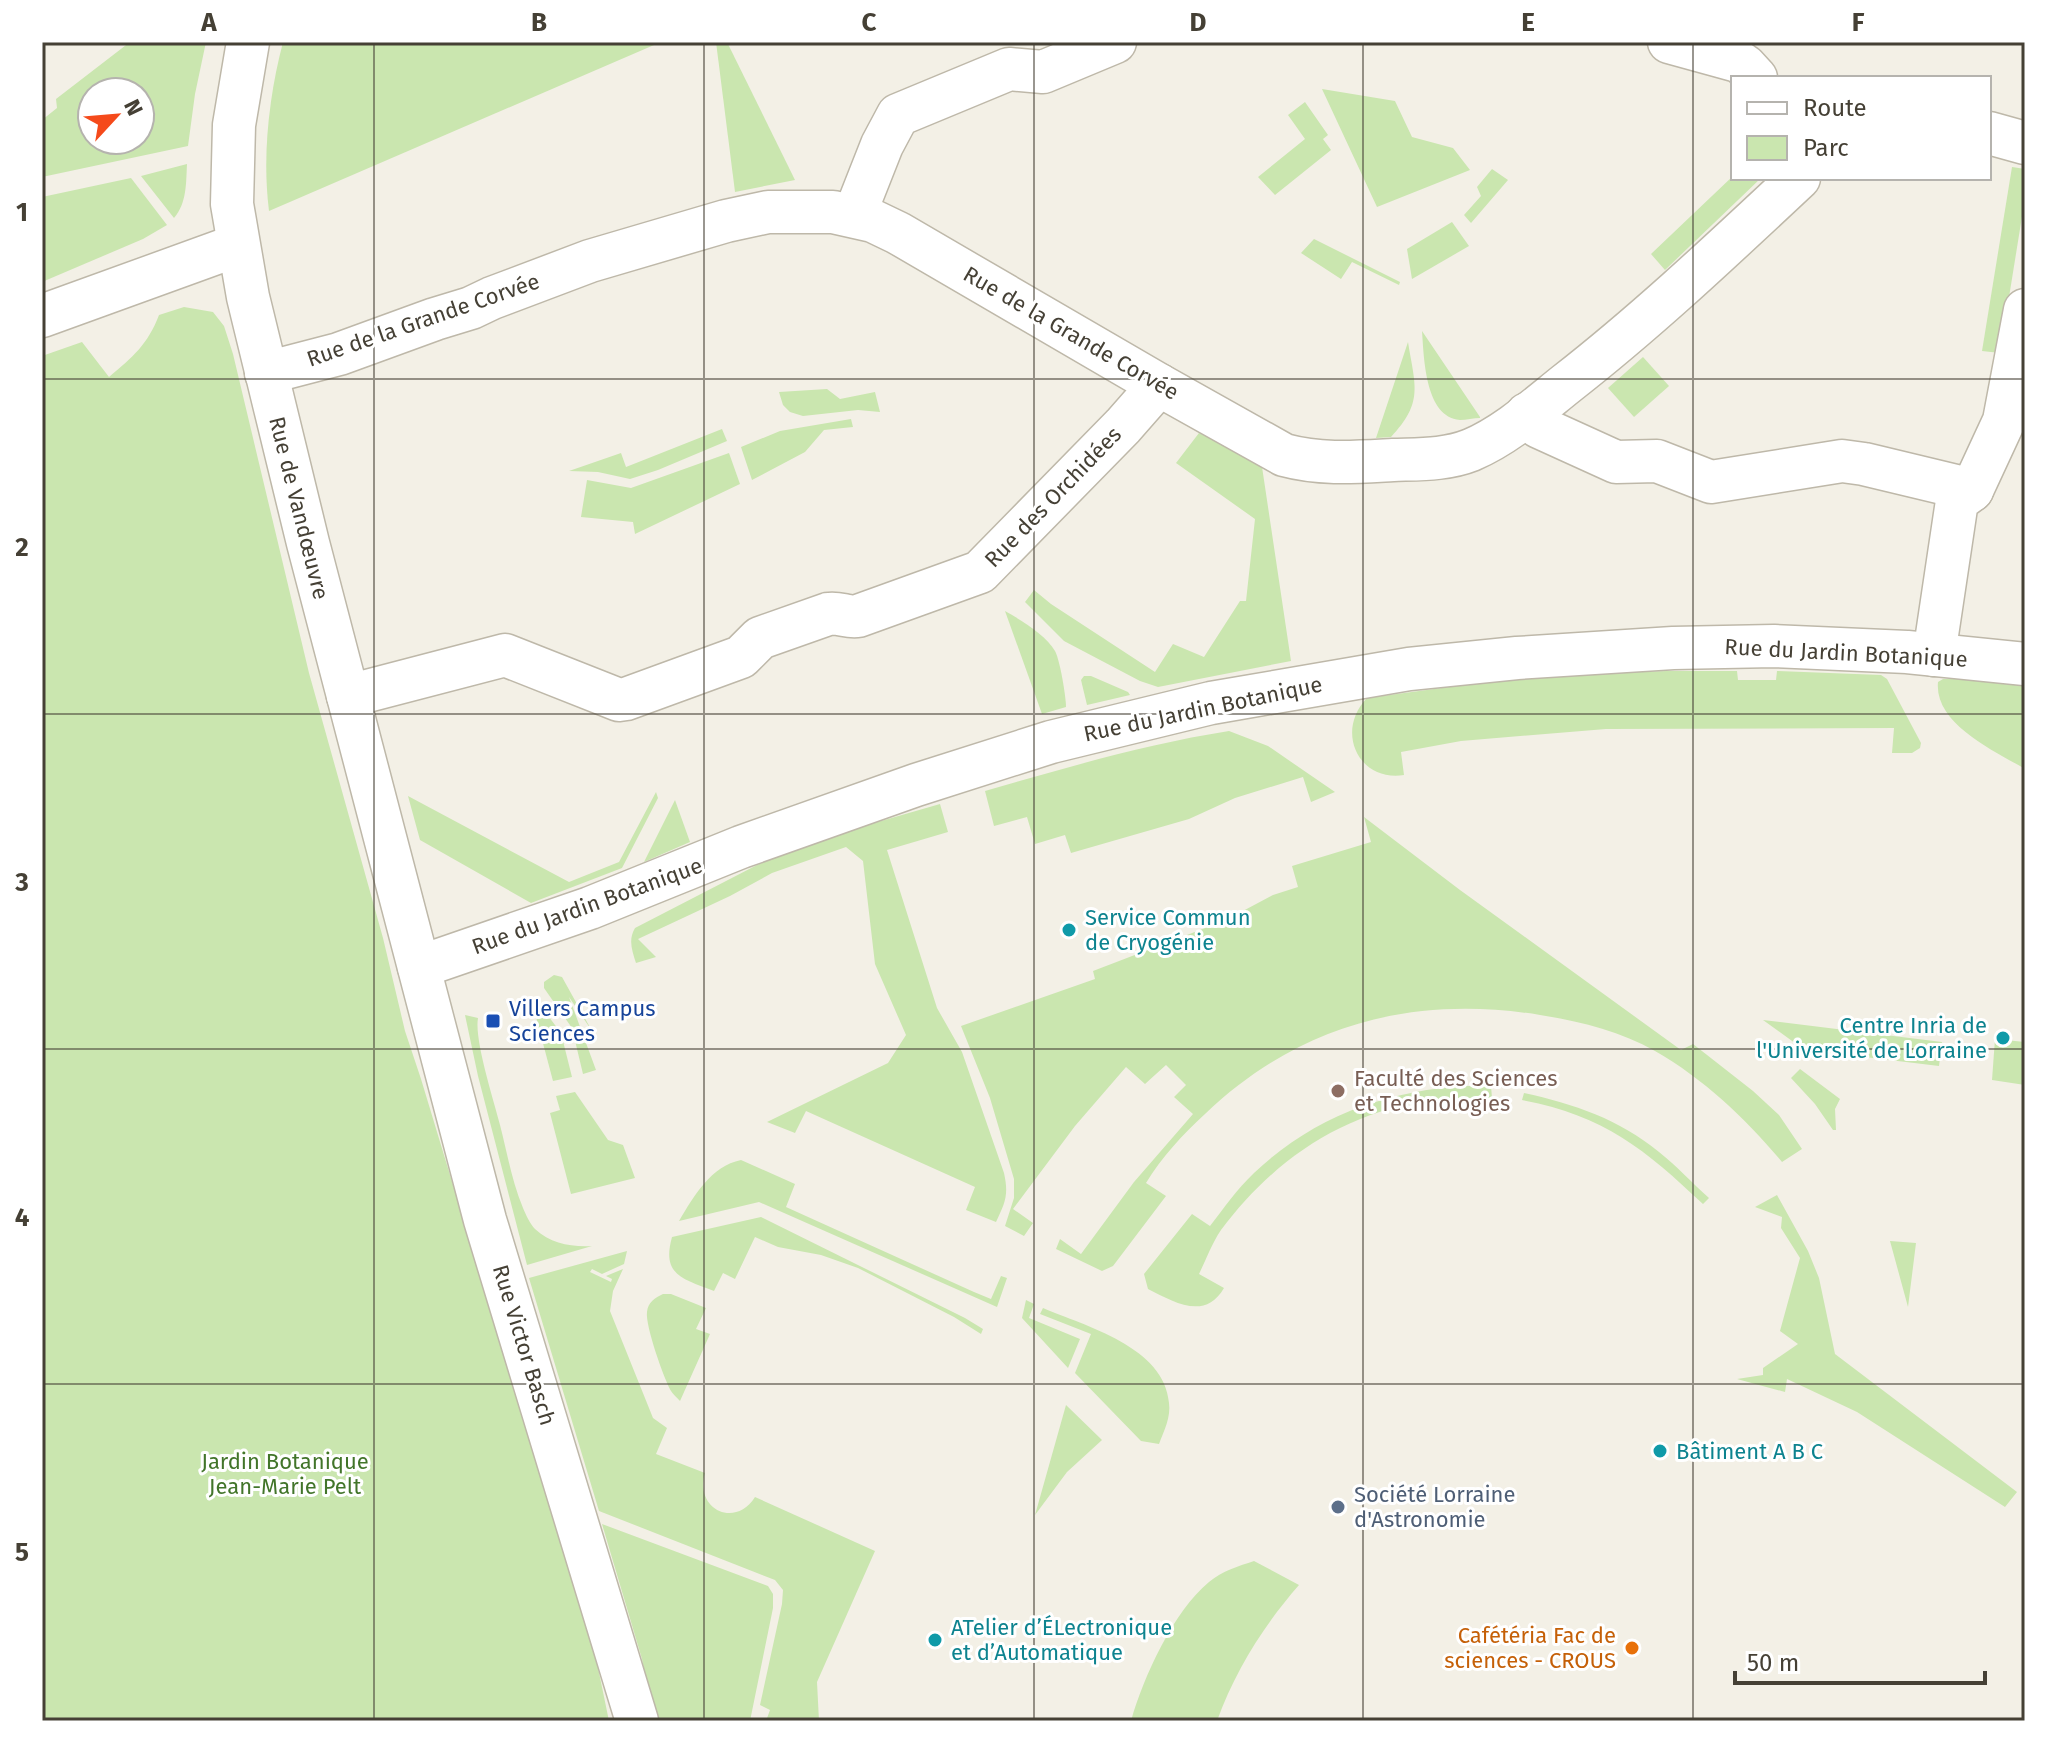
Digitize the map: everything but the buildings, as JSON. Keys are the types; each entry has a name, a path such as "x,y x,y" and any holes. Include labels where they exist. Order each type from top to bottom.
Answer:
{"street":[{"name":"Rue de Vandœuvre","path":"248,42 234,125 232,204 238,245 266,373 419,967"},
{"path":"854,216 891,124 898,115 1009,69 1043,72 1115,42"},
{"path":"1669,42 1738,61 1754,76"},
{"path":"1991,134 2025,143"},
{"name":"Rue de la Grande Corvée","path":"266,373 339,354 471,308 590,261 726,221 768,212 814,211 854,216 898,233 1284,455 1328,463 1444,458 1469,451 1493,439 1620,341 1797,180"},
{"path":"42,316 238,245"},
{"path":"1972,490 2004,421 2025,310"},
{"name":"Rue des Orchidées","path":"348,696 505,655 619,700 626,699 741,657 760,638 806,621 835,612 858,616 980,572 1159,385"},
{"path":"1527,414 1539,427 1616,462 1657,461 1711,482 1842,461 1972,490 1982,505 1946,656"},
{"name":"Rue du Jardin Botanique","path":"419,967 590,908 741,847 916,785 1051,742 1211,703 1409,669 1673,648 1774,646 2025,664"},
{"name":"Rue Victor Basch","path":"419,967 485,1220 637,1721"}],"green space":[{"path":"130,42 206,42 188,146 156,153 156,76 86,76"},
{"path":"283,42 661,42 269,211 266,169 268,126"},
{"path":"716,42 727,42 795,180 735,192"},
{"path":"76,84 76,156 141,156 42,177 42,120 57,108 56,99"},
{"path":"1322,89 1395,101 1412,137 1453,148 1470,170 1377,207"},
{"path":"1305,102 1328,135 1323,139 1331,150 1275,195 1258,177 1305,139 1288,115"},
{"path":"187,164 184,199 174,218 141,176"},
{"path":"2012,167 2025,169 2025,198 2000,353 1982,351"},
{"path":"1492,169 1508,180 1471,223 1464,215 1481,196 1477,187"},
{"path":"131,178 167,225 143,239 42,282 42,197"},
{"path":"1731,178 1759,180 1665,270 1651,254"},
{"path":"1452,222 1469,246 1412,279 1407,249"},
{"path":"1314,239 1400,282 1399,285 1352,262 1341,279 1301,253"},
{"name":"Jardin Botanique Jean-Marie Pelt","path":"184,307 213,312 224,326 233,354 309,673 383,938 405,1031 596,1658 609,1721 42,1721 42,356 82,342 109,377 139,349 159,315"},
{"path":"1422,331 1480,418 1460,420 1440,409 1429,384"},
{"path":"1408,342 1414,382 1413,403 1409,414 1391,437 1376,438"},
{"path":"1643,357 1669,386 1634,417 1608,388"},
{"path":"827,389 840,399 875,392 880,412 858,410 803,416 790,412 783,405 779,392"},
{"path":"851,419 853,427 824,430 805,452 752,480 741,447 780,431"},
{"path":"722,429 727,441 630,479 598,472 569,471 621,453 626,467"},
{"path":"1199,433 1261,460 1291,661 1158,687 1140,681 1064,641 1025,602 1034,590 1155,672 1173,644 1204,657 1240,601 1246,601 1255,519 1176,463"},
{"path":"729,453 740,484 635,534 633,522 581,517 587,480 631,488"},
{"path":"1005,611 1039,634 1055,651 1066,707 1042,714"},
{"path":"1737,671 1738,680 1776,680 1777,671 1881,675 1887,679 1921,743 1920,748 1912,753 1892,753 1894,728 1606,729 1461,741 1401,752 1404,775 1374,771 1356,752 1353,725 1367,698 1578,674"},
{"path":"1084,676 1091,676 1130,695 1087,705 1081,680"},
{"path":"1943,679 2025,686 2025,769 1983,745 1956,723 1939,697 1938,682"},
{"path":"1229,731 1268,746 1335,792 1311,802 1303,777 1235,798 1189,819 1071,853 1065,835 1035,844 1027,817 994,826 985,791 1136,750"},
{"path":"656,792 658,798 622,868 531,903 420,840 408,796 569,882 619,862"},
{"path":"675,800 690,842 644,862"},
{"path":"940,804 948,832 887,850 937,1008 962,1052 1004,1173 1005,1199 996,1222 966,1210 975,1187 806,1111 795,1133 767,1122 888,1063 906,1035 875,964 863,861 846,847 772,873 638,939 656,957 636,963 631,945 635,928 757,865 843,832"},
{"path":"1364,817 1681,1050 1693,1044 1779,1115 1802,1149 1782,1162 1739,1115 1707,1087 1655,1051 1614,1032 1540,1015 1447,1009 1360,1023 1318,1038 1279,1058 1241,1083 1205,1114 1158,1164 1146,1183 1166,1196 1113,1266 1102,1271 1056,1249 1060,1239 1081,1254 1134,1182 1193,1114 1174,1097 1186,1085 1166,1065 1145,1084 1126,1067 1075,1126 1013,1209 1033,1223 1024,1236 1005,1226 1014,1198 1014,1179 990,1098 961,1026 1095,979 1093,971 1226,920 1273,895 1298,887 1292,866 1371,842"},
{"path":"554,975 562,977 592,1031 569,997 596,1070 583,1074 572,1028 544,988 544,982"},
{"path":"537,1001 561,1033 572,1077 553,1081 532,1002"},
{"path":"465,1015 478,1018 485,1071 516,1188 528,1219 541,1234 555,1241 592,1246 527,1265"},
{"path":"1763,1020 1942,1042 1939,1066 1822,1052 1816,1054 1812,1051 1810,1054"},
{"path":"1995,1039 2025,1042 2025,1085 1992,1080"},
{"path":"1800,1069 1840,1099 1835,1109 1836,1130 1791,1078"},
{"path":"1491,1086 1492,1098 1441,1099 1393,1108 1336,1130 1285,1163 1241,1205 1215,1240 1199,1274 1224,1288 1208,1304 1189,1306 1148,1289 1144,1274 1192,1214 1210,1226 1254,1173 1301,1136 1353,1110 1380,1101 1408,1093"},
{"path":"575,1092 608,1140 623,1145 635,1178 571,1194 550,1113 560,1110 556,1096"},
{"path":"1524,1093 1578,1108 1628,1130 1666,1157 1709,1198 1703,1204 1642,1151 1600,1125 1522,1100"},
{"path":"741,1160 795,1184 786,1207 974,1292 991,1299 1001,1276 1007,1278 997,1307 759,1202 679,1221 712,1175"},
{"path":"1777,1195 1819,1278 1835,1354 2017,1492 2005,1507 1857,1412 1787,1379 1785,1392 1737,1379 1763,1375 1763,1368 1798,1344 1780,1331 1800,1258 1781,1228 1782,1217 1755,1207"},
{"path":"761,1217 965,1318 983,1329 981,1334 858,1268 821,1255 778,1247 755,1237 735,1279 723,1273 714,1291 685,1279 673,1268 669,1250 672,1237"},
{"path":"1890,1241 1916,1243 1908,1307"},
{"path":"627,1251 624,1264 602,1274 592,1269 590,1272 611,1282 612,1279 606,1276 623,1269 613,1291 610,1311 653,1418 667,1428 656,1454 705,1473 705,1496 718,1510 737,1512 747,1507 755,1497 875,1551 817,1682 819,1721 766,1721 770,1710 760,1705 782,1604 783,1590 775,1580 599,1511 529,1278"},
{"path":"663,1294 671,1294 706,1308 696,1329 710,1334 680,1401 671,1391 664,1375 647,1319 650,1303"},
{"path":"1026,1300 1034,1304 1029,1318 1080,1339 1068,1368 1022,1318"},
{"path":"1043,1308 1120,1341 1154,1367 1164,1384 1169,1403 1168,1419 1159,1444 1141,1441 1075,1373 1091,1334 1040,1314"},
{"path":"1066,1405 1102,1440 1067,1472 1035,1515"},
{"path":"602,1524 768,1586 773,1594 773,1608 750,1721 654,1721 642,1659"},
{"path":"1254,1561 1299,1585 1252,1649 1232,1684 1217,1721 1131,1721 1152,1665 1183,1610 1214,1578"}],"place":[{"name":"Service Commun de Cryogénie","path":"1069,930"},
{"name":"Villers Campus Sciences","path":"493,1021"},
{"name":"Centre Inria de l'Université de Lorraine","path":"2003,1038"},
{"name":"Faculté des Sciences et Technologies","path":"1338,1091"},
{"name":"Bâtiment A B C","path":"1660,1451"},
{"name":"Société Lorraine d'Astronomie","path":"1338,1507"},
{"name":"ATelier d’ÉLectronique et d’Automatique","path":"935,1640"},
{"name":"Cafétéria Fac de sciences - CROUS","path":"1632,1648"}]}
